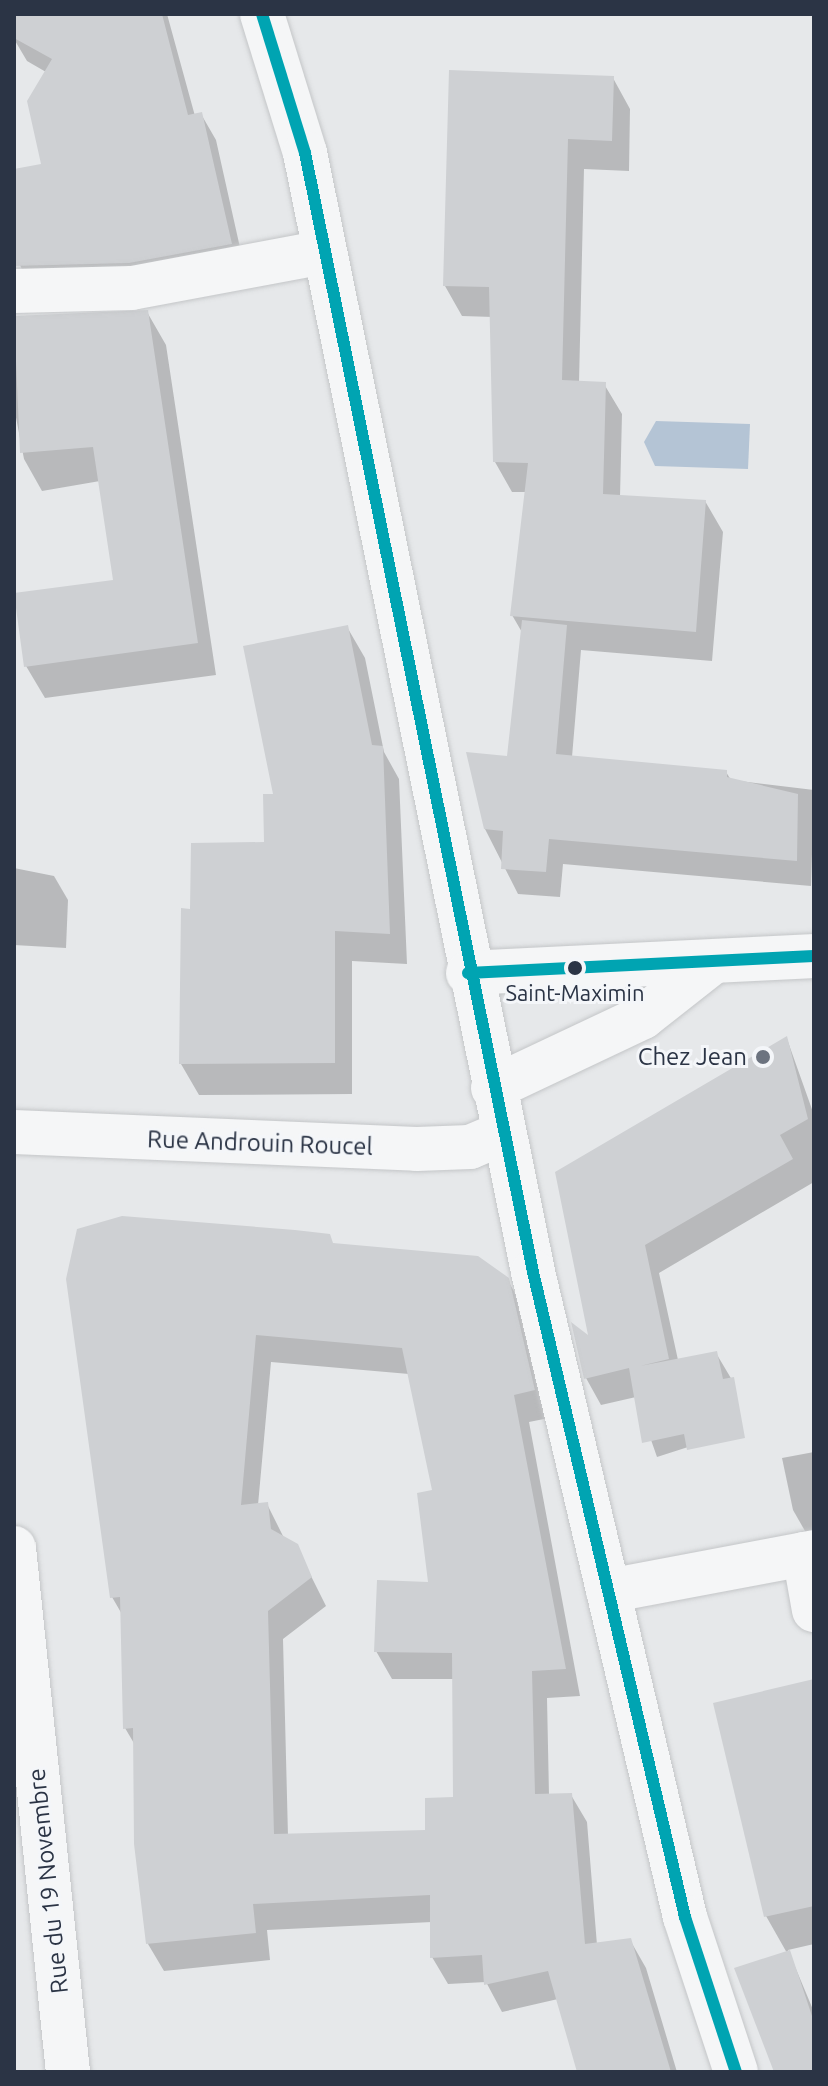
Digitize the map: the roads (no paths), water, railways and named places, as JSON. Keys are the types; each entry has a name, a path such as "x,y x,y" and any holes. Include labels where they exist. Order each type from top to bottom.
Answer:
{"street":[{"path":"262,14 305,153 468,973 608,1591 685,1917 736,2072"},
{"path":"14,291 132,288 324,252"},
{"path":"468,973 814,956"},
{"path":"493,1088 643,1017 713,962"},
{"name":"Rue Androuin Roucel","path":"14,1132 417,1149 470,1147 503,1133"},
{"name":"Rue du 19 Novembre","path":"14,1548 68,2072"},
{"path":"608,1591 809,1553 814,1610"}],"water":[{"path":"656,421 750,424 748,469 655,466 644,442"}],"place":[{"name":"Saint-Maximin","path":"575,968"},
{"name":"Chez Jean","path":"763,1057"}]}
